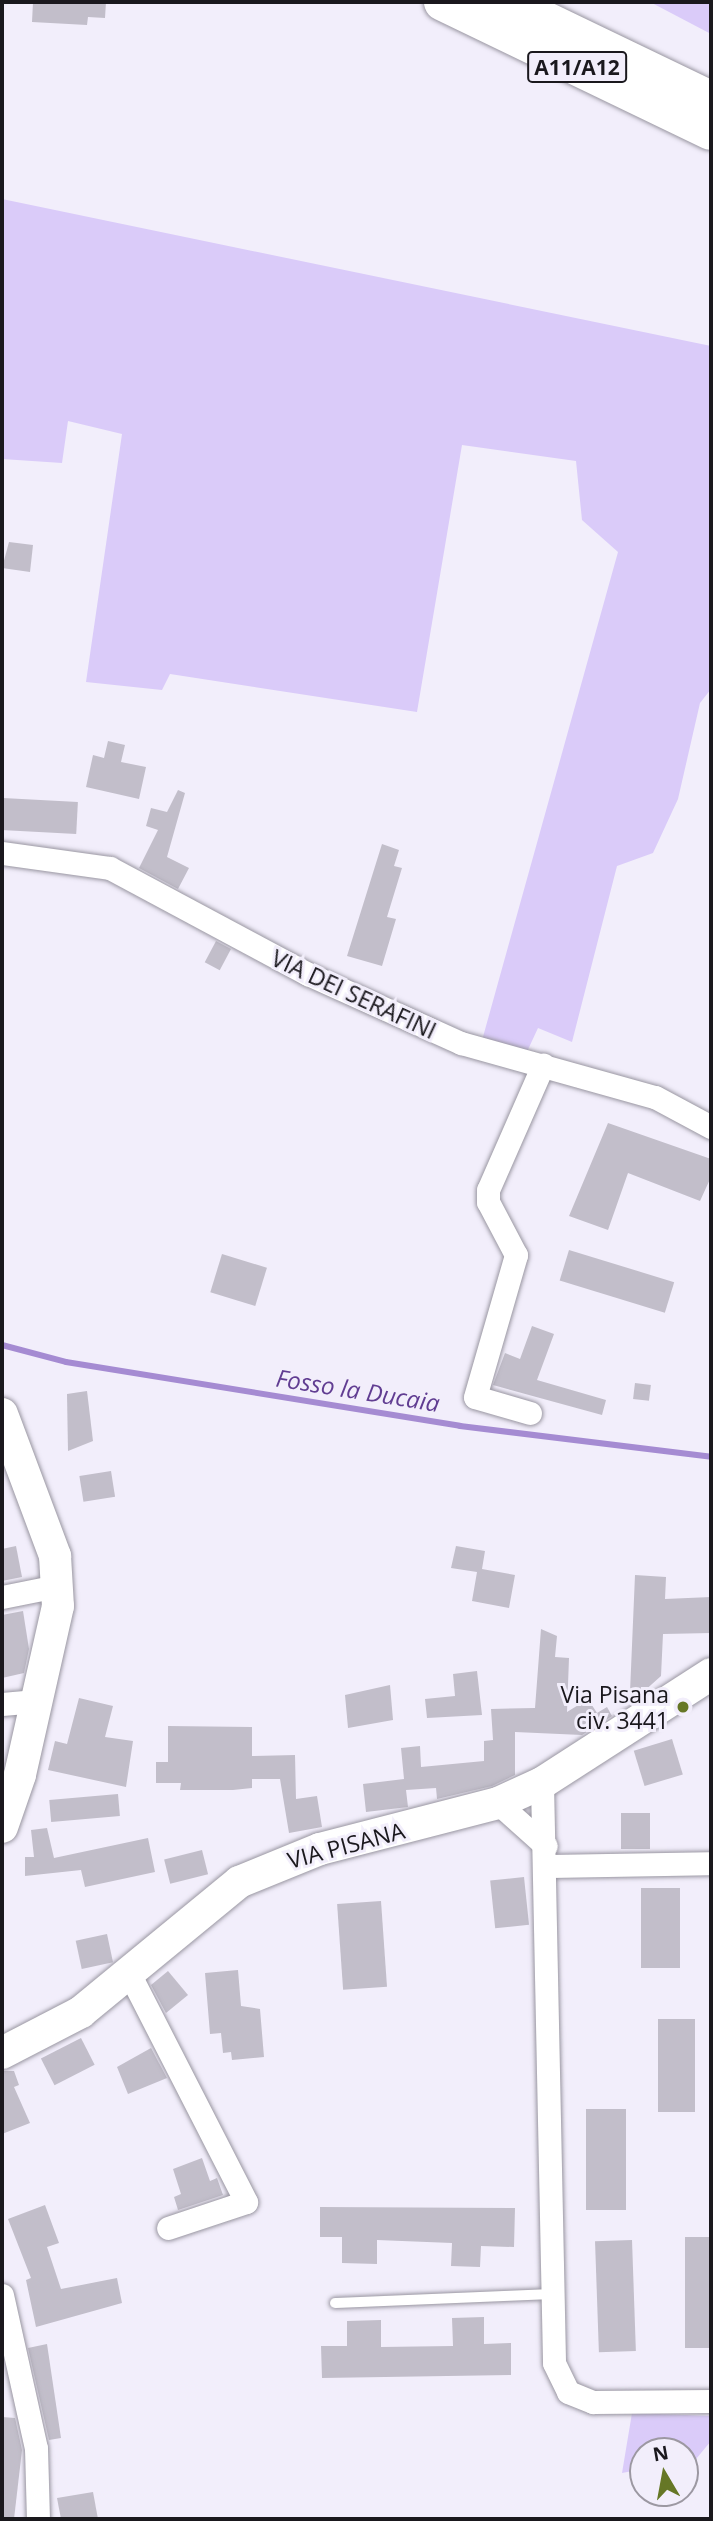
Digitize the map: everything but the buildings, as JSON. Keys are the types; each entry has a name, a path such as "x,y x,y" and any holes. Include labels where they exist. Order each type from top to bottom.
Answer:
{"highway":[{"name":"A11/A12","path":"443,2 711,131"},
{"name":"A11/A12","path":"507,2 711,100"}],"main road":[{"path":"2,1414 9,1452 45,1522 57,1586 54,1634 39,1701 2,1827"},
{"name":"VIA PISANA","path":"2,2053 81,2012 130,1975 225,1892 268,1867 498,1803 542,1783 711,1674"}],"street":[{"name":"VIA DEI SERAFINI","path":"2,853 110,868 333,986 461,1044 655,1097 711,1127"},
{"path":"530,1413 475,1397 516,1255 488,1202 488,1190 542,1065"},
{"path":"2,1597 57,1586"},
{"path":"2,1704 39,1701"},
{"path":"542,1783 546,1856 554,2363 568,2392 593,2402 711,2401"},
{"path":"498,1803 546,1856 711,1863"},
{"path":"130,1975 246,2202 168,2228"},
{"path":"2,2295 36,2448 38,2519"}],"lane":[{"path":"335,2303 553,2294"}],"shaded area":[{"path":"650,2 711,2 711,34"},
{"path":"2,199 711,346 711,689 700,703 678,799 653,853 617,866 572,1042 538,1028 525,1056 481,1044 618,552 582,520 576,461 462,445 417,712 170,674 162,690 86,682 122,434 68,421 62,463 2,459"},
{"path":"632,2413 711,2416 711,2441 699,2455 699,2437 629,2437 629,2472 622,2473"}],"waterway":[{"name":"Fosso la Ducaia","path":"2,1345 66,1362 460,1426 711,1457"}],"place":[{"name":"Via Pisana civ. 3441","path":"683,1707"}]}
